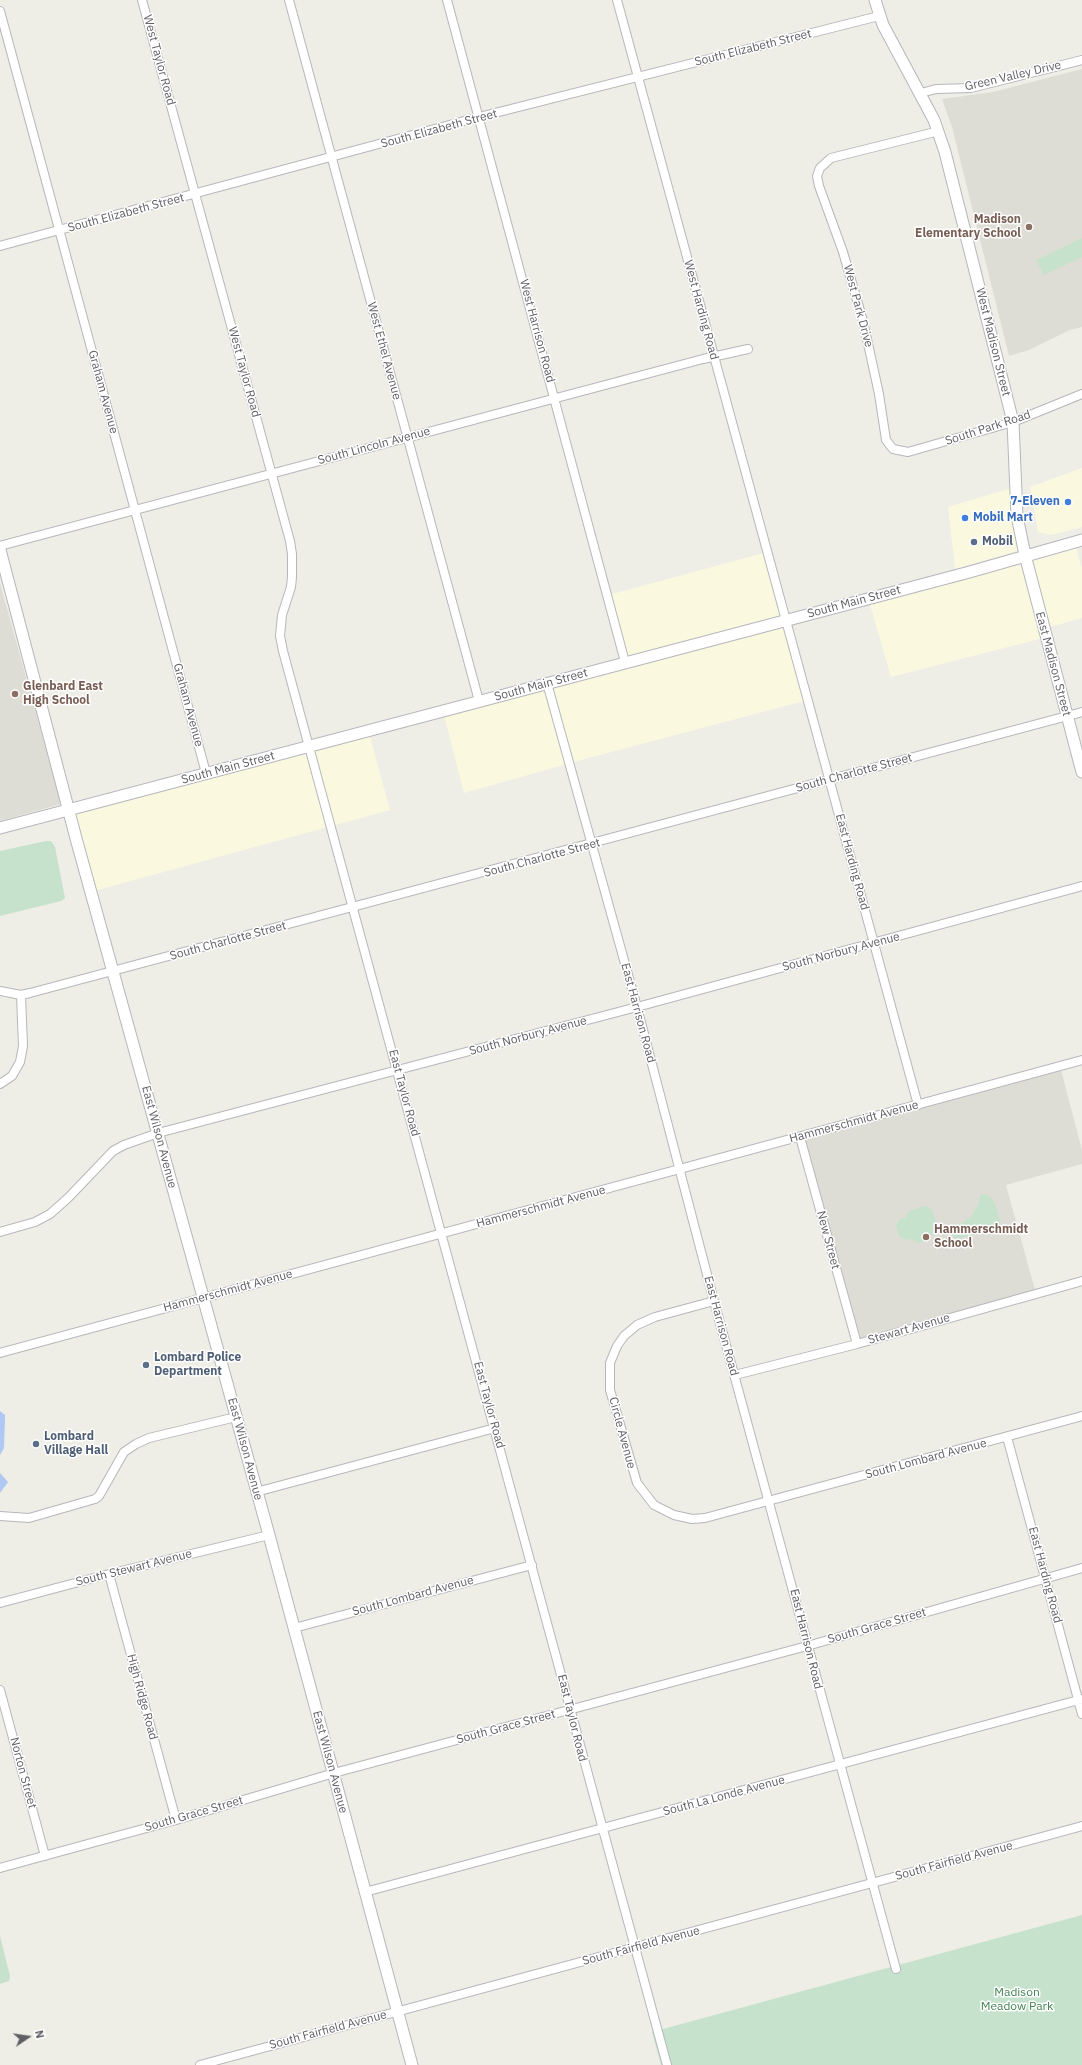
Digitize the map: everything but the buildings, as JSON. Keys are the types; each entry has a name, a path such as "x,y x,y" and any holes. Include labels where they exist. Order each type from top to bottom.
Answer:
{"street":[{"name":"West Taylor Road","path":"142,0 196,194 292,554 291,587 282,615 281,643 309,746"},
{"name":"West Ethel Avenue","path":"289,0 479,701"},
{"name":"West Harrison Road","path":"447,0 626,662"},
{"name":"West Harding Road","path":"617,0 786,620"},
{"path":"875,0 879,16 921,93"},
{"name":"Graham Avenue","path":"0,11 206,773"},
{"name":"South Elizabeth Street","path":"0,246 332,158 479,117 879,16"},
{"name":"Green Valley Drive","path":"921,93 936,89 971,88 1082,60"},
{"name":"West Madison Street","path":"921,93 939,132 1013,422 1017,516 1025,555"},
{"name":"West Park Drive","path":"893,449 885,435 872,357 853,284 817,180 820,168 831,158 939,132"},
{"name":"South Lincoln Avenue","path":"0,546 713,356 748,349"},
{"name":"South Park Road","path":"893,449 908,452 1013,422 1082,394"},
{"name":"South Main Street","path":"0,828 1082,540"},
{"name":"East Wilson Avenue","path":"0,550 69,810 334,1773 412,2065"},
{"name":"East Madison Street","path":"1025,555 1082,772"},
{"name":"East Harding Road","path":"786,620 918,1105"},
{"name":"East Harrison Road","path":"547,683 637,1007 714,1301 770,1501 807,1646 896,1968"},
{"name":"South Charlotte Street","path":"0,991 21,995 591,845 1082,712"},
{"name":"East Taylor Road","path":"309,746 565,1687 569,1710 667,2065"},
{"name":"South Norbury Avenue","path":"0,1232 36,1222 50,1214 68,1198 113,1152 124,1145 158,1133 637,1007 1082,886"},
{"path":"0,1084 12,1076 20,1062 23,1046 21,995"},
{"name":"Hammerschmidt Avenue","path":"0,1353 202,1297 1082,1060"},
{"name":"New Street","path":"800,1136 857,1344"},
{"name":"Stewart Avenue","path":"735,1375 857,1344 1082,1281"},
{"name":"Circle Avenue","path":"714,1301 645,1320 630,1330 617,1346 610,1363 610,1390 633,1473 641,1490 651,1502 660,1509 680,1517 705,1518 770,1501"},
{"name":"South Lombard Avenue","path":"770,1501 1082,1416"},
{"path":"0,1516 29,1518 95,1499 99,1496 124,1452 136,1444 149,1438 236,1417"},
{"path":"256,1492 495,1428"},
{"name":"East Harding Road","path":"1008,1436 1045,1577 1080,1699 1082,1714"},
{"name":"South Stewart Avenue","path":"0,1603 109,1574 268,1535"},
{"name":"South Lombard Avenue","path":"294,1628 532,1565"},
{"name":"South Grace Street","path":"0,1868 176,1820 334,1773 807,1646 1045,1577 1082,1568"},
{"name":"High Ridge Road","path":"109,1574 176,1820"},
{"name":"Norton Street","path":"0,1690 45,1856"},
{"name":"South La Londe Avenue","path":"366,1892 1080,1699"},
{"name":"South Fairfield Avenue","path":"200,2065 1082,1826"}],"shaded area":[{"name":"Madison Elementary School","path":"1082,69 1082,327 1070,330 1029,350 1009,356 952,127 942,99 993,92"},
{"path":"1082,468 1082,527 1051,535 1038,532 1030,487"},
{"path":"1012,488 1020,550 955,569 948,507"},
{"path":"1076,547 1082,569 1082,618 1046,628 1028,559"},
{"path":"771,551 788,615 622,658 605,596"},
{"path":"1021,561 1043,638 891,677 869,601"},
{"name":"Glenbard East High School","path":"0,583 61,804 0,821"},
{"path":"783,624 804,701 581,760 464,793 444,715"},
{"path":"369,733 390,810 94,891 72,811"},
{"name":"Hammerschmidt School","path":"1061,1070 1082,1150 1082,1164 1006,1185 1035,1290 860,1338 805,1139"}],"green space":[{"path":"1082,238 1082,257 1044,275 1036,260"},
{"path":"51,841 55,847 65,898 61,901 0,916 0,851"},
{"path":"981,1194 989,1196 994,1201 1002,1227 958,1239 954,1238 952,1232 954,1227 964,1222 972,1215 978,1205"},
{"path":"926,1206 932,1210 936,1223 929,1240 918,1243 911,1239 906,1240 899,1236 896,1226 900,1219 905,1218 909,1211"},
{"name":"Madison Meadow Park","path":"1082,1915 1082,2065 661,2065 652,2032"},
{"path":"0,1936 10,1976 9,1981 0,1984"}],"water":[{"path":"0,1411 5,1415 5,1419 4,1448 0,1455"},
{"path":"0,1473 8,1482 0,1493"}],"place":[{"name":"Madison Elementary School","path":"1029,227"},
{"name":"7-Eleven","path":"1068,502"},
{"name":"Mobil Mart","path":"965,518"},
{"name":"Mobil","path":"974,542"},
{"name":"Glenbard East High School","path":"15,694"},
{"name":"Hammerschmidt School","path":"926,1237"},
{"name":"Lombard Police Department","path":"146,1365"},
{"name":"Lombard Village Hall","path":"36,1444"}]}
